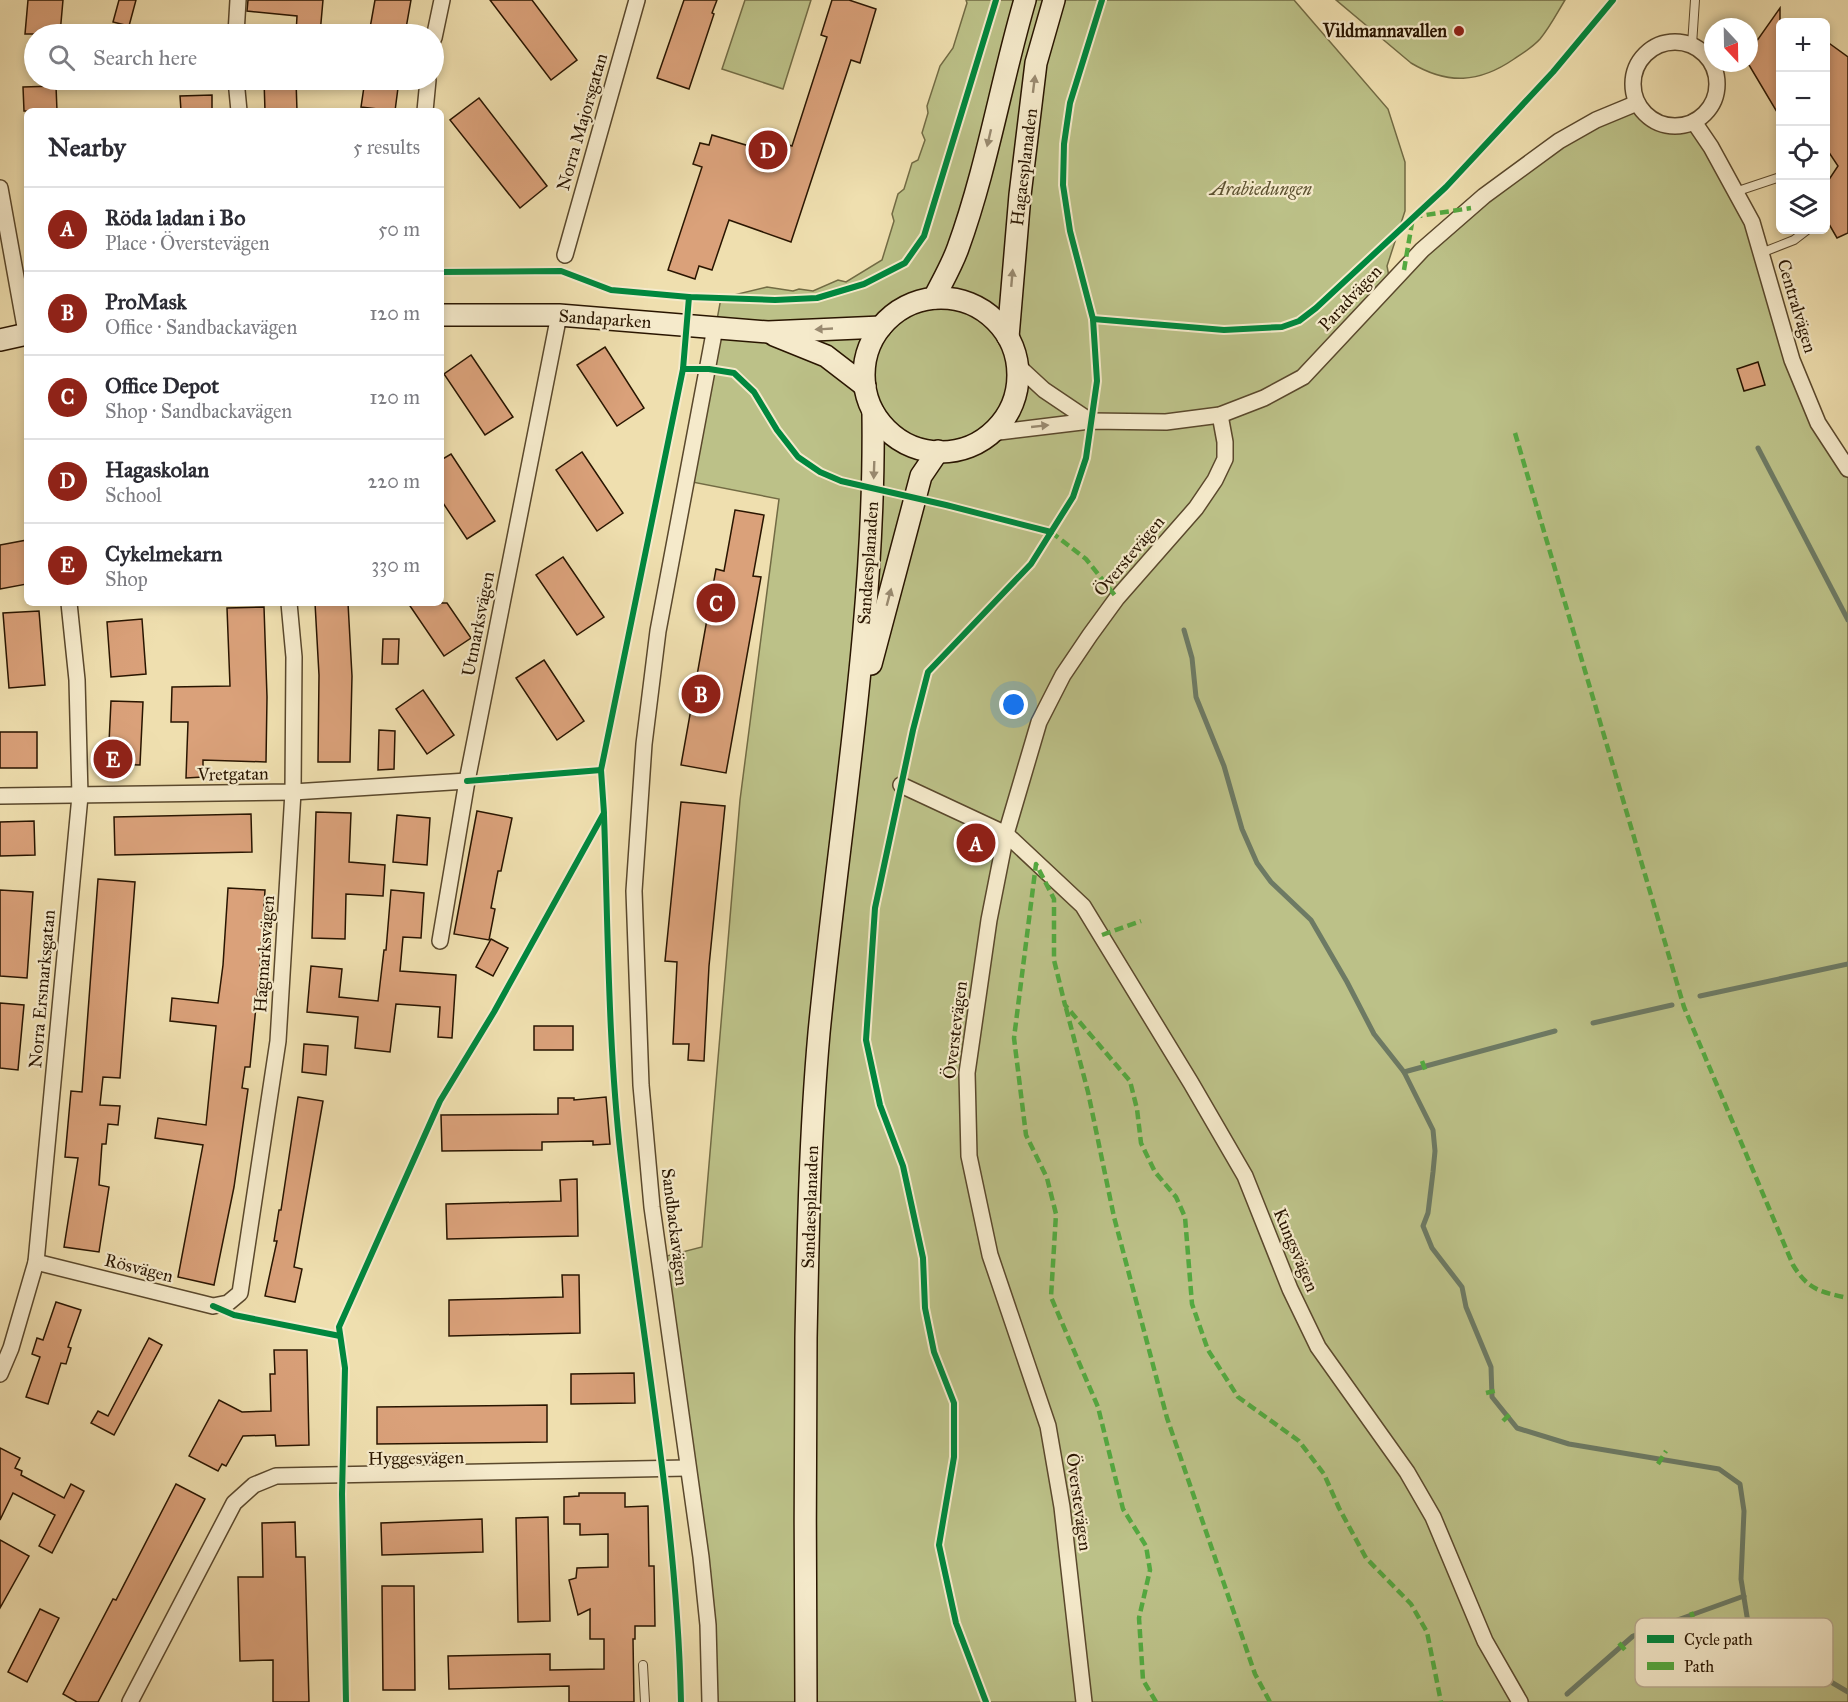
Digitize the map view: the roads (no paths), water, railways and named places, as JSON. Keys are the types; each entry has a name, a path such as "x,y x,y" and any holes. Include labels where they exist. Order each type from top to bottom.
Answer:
{"main road":[{"name":"Hagaesplanaden","path":"934,298 958,250 980,176 1025,0"},
{"name":"Hagaesplanaden","path":"1008,336 1020,195 1036,63 1054,0"},
{"path":"934,298 954,299 975,306 989,315 1008,336 1018,366 1014,400 1001,422 991,433 967,447 938,452 911,446 888,430 873,412 865,386 864,369 866,356 881,327 894,314 909,305 934,298"},
{"name":"Sandaparken","path":"444,315 559,315 768,332 881,327"},
{"name":"Sandaparken","path":"768,332 826,356 865,386"},
{"path":"0,340 24,336"},
{"name":"Sandaesplanaden","path":"806,1702 804,1502 808,1232 819,1035 857,714 872,531 873,412"},
{"name":"Sandaesplanaden","path":"857,714 921,477 938,452"}],"street":[{"path":"237,24 238,0"},
{"path":"437,24 442,0"},
{"name":"Norra Majorsgatan","path":"565,255 637,0"},
{"path":"1676,41 1692,45 1708,57 1716,72 1717,88 1712,104 1694,122 1680,126 1665,125 1648,116 1637,103 1633,88 1634,71 1642,57 1659,45 1676,41"},
{"path":"237,90 239,108"},
{"path":"425,108 427,90"},
{"name":"Paradvägen","path":"991,433 1090,421 1166,422 1220,415 1264,398 1303,376 1422,250 1484,196 1559,141 1596,120 1637,103"},
{"name":"Centralvägen","path":"1694,122 1711,147 1752,222 1792,360 1818,423 1848,469"},
{"path":"0,188 24,319"},
{"name":"Utmarksvägen","path":"440,941 467,781 559,315"},
{"name":"Sandbackavägen","path":"710,1702 708,1625 652,1207 641,1085 634,891 644,744 658,631 715,328"},
{"path":"1018,366 1044,390 1090,421"},
{"name":"Överstevägen","path":"1084,1702 1062,1507 1048,1426 990,1255 969,1156 967,1073 990,920 1006,834 1040,722 1062,675 1117,598 1196,508 1215,480 1225,459 1225,442 1220,415"},
{"name":"Norra Ersmarksgatan","path":"0,1374 36,1262 80,796 77,680 69,606"},
{"name":"Hagmarksvägen","path":"232,1300 240,1293 278,1041 293,792 294,657 289,606"},
{"name":"Vretgatan","path":"0,796 293,792 467,781"},
{"name":"Kungsvägen","path":"901,785 1006,834 1083,906 1245,1176 1290,1289 1318,1347 1407,1472 1433,1516 1485,1641 1520,1702"},
{"name":"Rösvägen","path":"36,1262 213,1306 232,1300"},
{"name":"Hyggesvägen","path":"130,1702 234,1503 254,1485 276,1476 687,1468"}],"lane":[{"path":"1692,45 1695,0"},
{"path":"1735,192 1776,178"},
{"path":"1761,253 1794,240 1801,234"},
{"path":"643,1665 645,1702"}],"waterway":[{"path":"1758,448 1848,620"},
{"path":"1184,630 1192,658 1196,697 1224,766 1242,829 1257,863 1271,882 1311,920 1374,1034 1404,1072 1433,1130 1435,1151 1433,1172 1428,1213 1423,1226 1432,1248 1462,1287 1466,1307 1491,1367 1492,1397 1517,1428 1569,1444 1719,1469 1740,1484 1744,1511 1741,1579 1747,1618"},
{"path":"1700,996 1848,964"},
{"path":"1593,1023 1672,1005"},
{"path":"1404,1072 1555,1031"},
{"path":"1683,1618 1744,1596"},
{"path":"1567,1694 1635,1635"},
{"path":"1833,1683 1848,1692"}],"place":[{"name":"Vildmannavallen","path":"1459,31"},
{"name":"Hagaskolan","path":"768,150"},
{"name":"Office Depot","path":"716,603"},
{"name":"ProMask","path":"701,694"},
{"name":"Cykelmekarn","path":"113,759"},
{"name":"Röda ladan i Bo","path":"976,843"}],"park label":[{"name":"Arabiedungen","path":"1261,189"}]}
